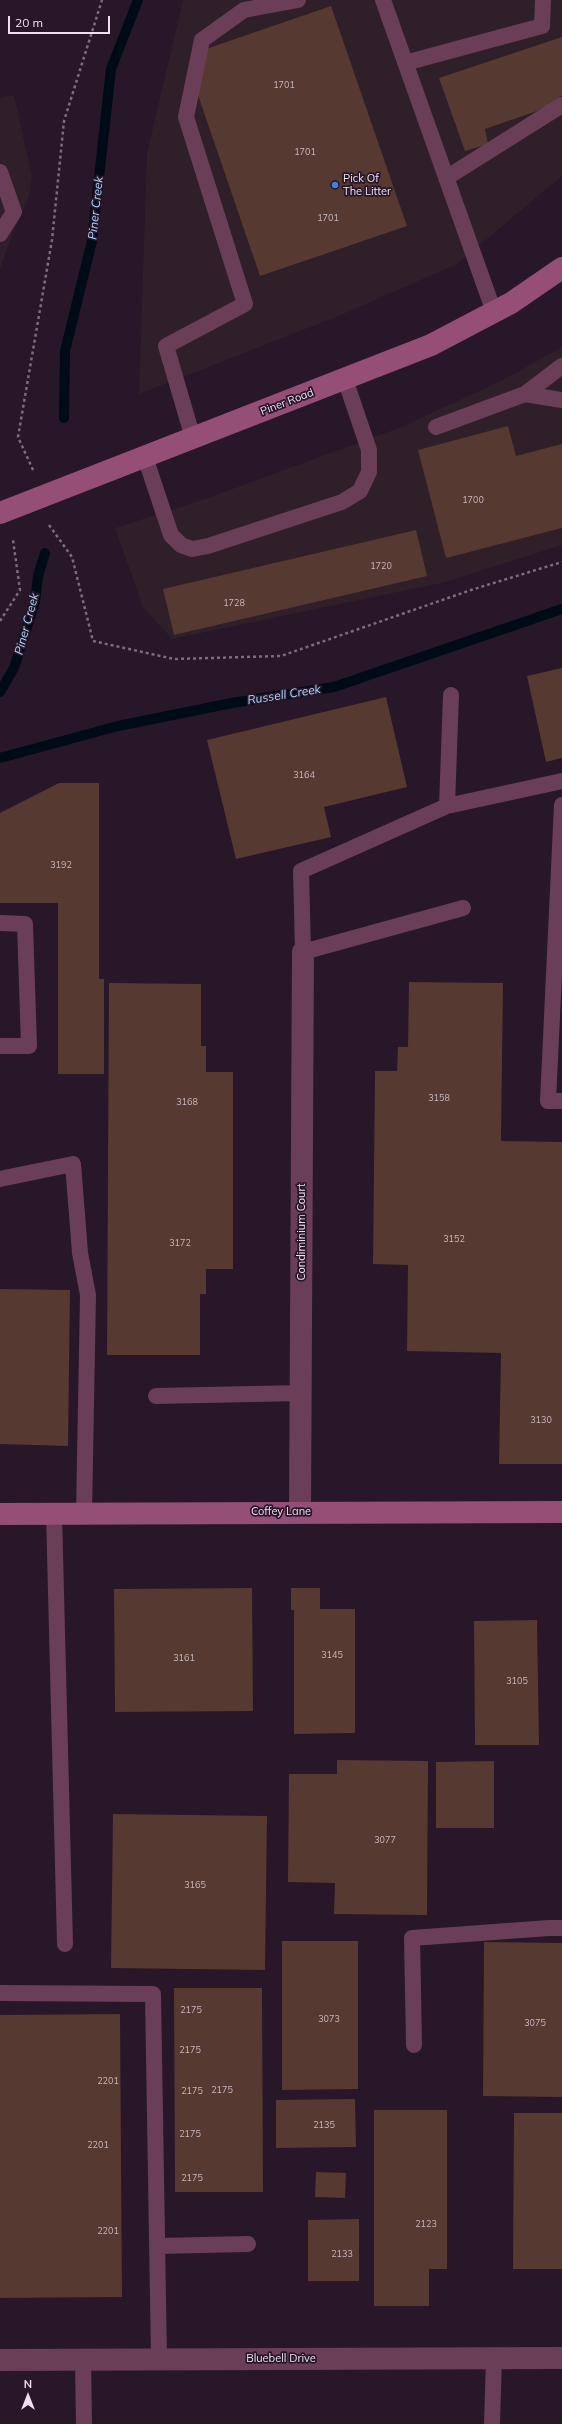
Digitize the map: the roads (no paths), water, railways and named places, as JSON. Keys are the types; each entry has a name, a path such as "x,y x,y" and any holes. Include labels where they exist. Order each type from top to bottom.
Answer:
{"main road":[{"name":"Piner Road","path":"4,511 431,345 511,304 562,268"},
{"name":"Coffey Lane","path":"0,1514 562,1512"}],"street":[{"name":"Condiminium Court","path":"300,1512 303,952"},
{"name":"Bluebell Drive","path":"0,2360 562,2358"}],"lane":[{"path":"193,438 166,346 245,304 186,118 202,40 244,10 298,0"},
{"path":"383,0 494,312"},
{"path":"405,63 542,26 543,0"},
{"path":"446,178 562,105"},
{"path":"0,172 14,212 0,234"},
{"path":"436,428 525,394 562,366"},
{"path":"145,457 171,535 181,545 192,549 208,546 342,502 360,491 369,472 370,450 345,379"},
{"path":"525,394 562,400"},
{"path":"448,806 451,695"},
{"path":"463,908 303,952 301,871 448,806 562,781"},
{"path":"562,805 558,954 548,1101 562,1101"},
{"path":"0,923 25,924 29,1046 0,1046"},
{"path":"0,1179 73,1164 80,1253 88,1295 84,1513"},
{"path":"156,1396 301,1392"},
{"path":"54,1514 65,1944"},
{"path":"414,2045 412,1938 562,1928"},
{"path":"0,1993 153,1994 159,2360"},
{"path":"158,2246 248,2244"},
{"path":"492,2424 494,2358"},
{"path":"83,2360 84,2424"}],"waterway":[{"name":"Piner Creek","path":"64,418 65,351 92,241 111,69 138,0"},
{"name":"Piner Creek","path":"0,692 14,668 35,602 38,576 45,553"},
{"name":"Russell Creek","path":"0,758 118,726 232,703 334,687 562,609"}],"place":[{"name":"Pick Of The Litter","path":"335,185"}]}
